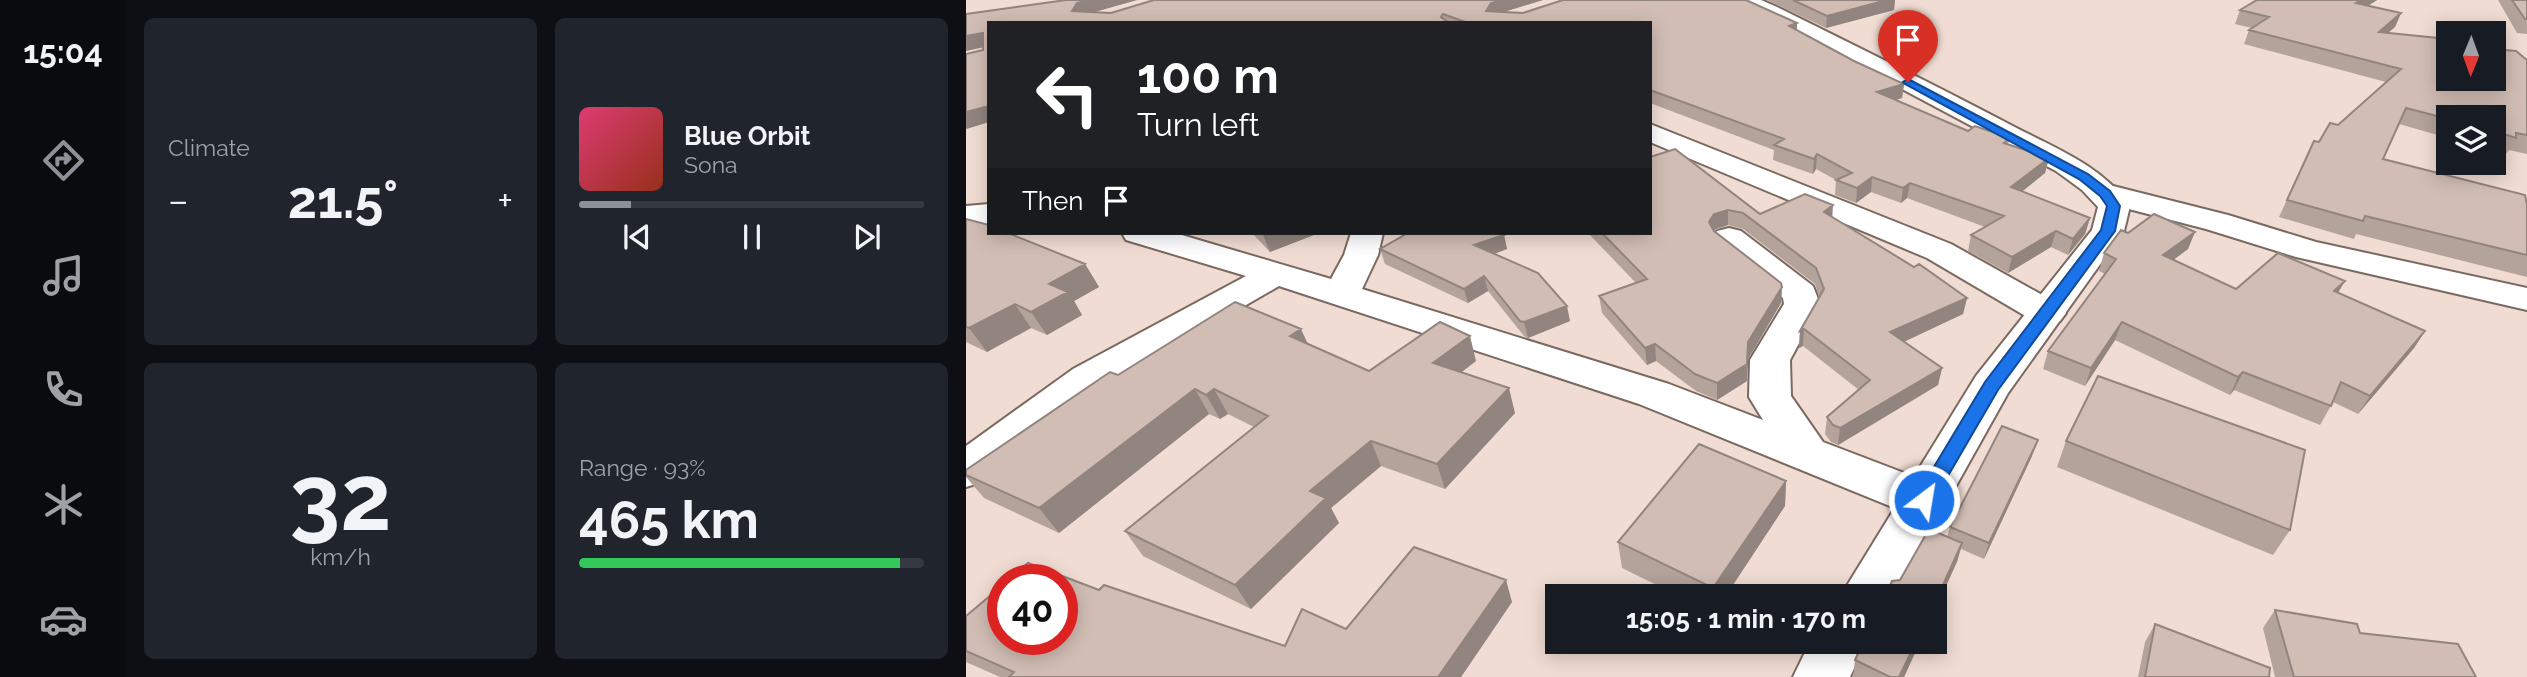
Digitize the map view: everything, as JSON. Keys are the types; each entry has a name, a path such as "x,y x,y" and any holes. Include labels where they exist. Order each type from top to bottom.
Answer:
{"street":[{"path":"1742,0 1770,11 1966,112 2084,177 2105,193 2114,206 2108,231 1992,387 1874,584"},
{"path":"1652,133 1939,251 2047,313"},
{"path":"2105,193 2217,222 2308,250 2527,299"},
{"path":"966,216 987,214"},
{"path":"1145,235 1654,394 1924,500"},
{"path":"1341,295 1361,255 1366,235"},
{"path":"1729,239 1800,294 1802,304 1770,360 1770,397 1807,454"},
{"path":"966,470 1087,379 1275,274"},
{"path":"1821,677 1833,654"}],"building":[{"path":"1066,0 1089,0 1077,3 1072,11 1111,13 1154,0 1502,0 1491,3 1486,11 1523,13 1563,0 1746,0 1797,23 1789,26 1904,84 1877,92 1968,131 1975,126 2010,138 2004,143 2049,158 2011,187 2090,218 2073,239 2056,231 2012,257 1971,235 2004,216 1910,183 1903,188 1872,177 1857,188 1836,180 1852,173 1817,154 1814,159 1774,145 1784,139 1652,91 1652,21 1462,21 1443,14 1441,17 1446,21 987,21 987,107 966,112 966,54 983,50 983,33 966,36 966,14"},
{"path":"1793,0 1887,0 1827,16"},
{"path":"2257,0 2361,0 2356,3 2401,13 2379,32 2436,38 2436,91 2506,91 2506,50 2516,51 2527,60 2527,135 2516,133 2516,138 2506,135 2506,105 2436,105 2436,116 2406,108 2383,159 2436,172 2436,175 2446,175 2525,195 2527,255 2365,216 2363,221 2287,200 2314,141 2319,142 2330,123 2338,125 2401,69 2249,30 2269,17 2240,10"},
{"path":"2512,0 2527,0 2527,19 2525,19"},
{"path":"1675,149 1760,214 1805,194 1833,205 1824,212 1914,267 1919,264 1967,298 1890,332 1942,368 1840,428 1833,425 1827,417 1870,380 1804,329 1800,331 1824,289 1816,268 1743,213 1728,210 1714,214 1709,222 1714,231 1781,283 1782,287 1748,342 1747,364 1717,383 1695,374 1655,344 1645,348 1599,296 1647,279 1604,235 1652,235 1652,156"},
{"path":"2154,214 2195,232 2163,255 2236,289 2278,253 2345,281 2334,291 2425,331 2370,396 2341,382 2331,406 2243,372 2238,377 2122,322 2091,368 2048,351 2116,259 2104,253 2121,230 2128,233"},
{"path":"966,219 987,224 987,235 1013,235 1085,264 1049,284 1068,292 1031,312 1015,304 969,328 966,327"},
{"path":"1404,235 1504,235 1474,245 1538,273 1567,306 1524,322 1520,321 1484,276 1464,289 1380,249"},
{"path":"1235,302 1301,329 1290,336 1369,371 1440,322 1470,336 1433,363 1509,388 1437,464 1371,441 1310,491 1326,498 1235,585 1125,531 1268,416 1214,389 1206,395 1195,389 1039,508 966,475 966,470 1110,372 1118,375"},
{"path":"2098,376 2305,450 2290,530 2066,441"},
{"path":"2002,426 2038,440 1989,543 1950,527"},
{"path":"1699,444 1786,481 1716,584 1705,584 1618,542"},
{"path":"1929,529 1962,543 1943,584 1891,584 1892,581 1900,580"},
{"path":"1414,547 1506,580 1438,677 1009,677 1014,672 966,651 966,616 987,598 987,655 1078,655 1078,582 1099,590 1104,585 1285,646 1302,609 1346,629"},
{"path":"2275,610 2357,624 2360,633 2458,644 2476,677 2294,677"},
{"path":"2155,624 2270,668 2269,677 2145,677"},
{"path":"1858,654 1910,654 1899,677 1890,677 1855,660"}],"route":[{"path":"1908,82 2084,177 2105,193 2114,206 2108,231 1992,387 1924,500"}]}
